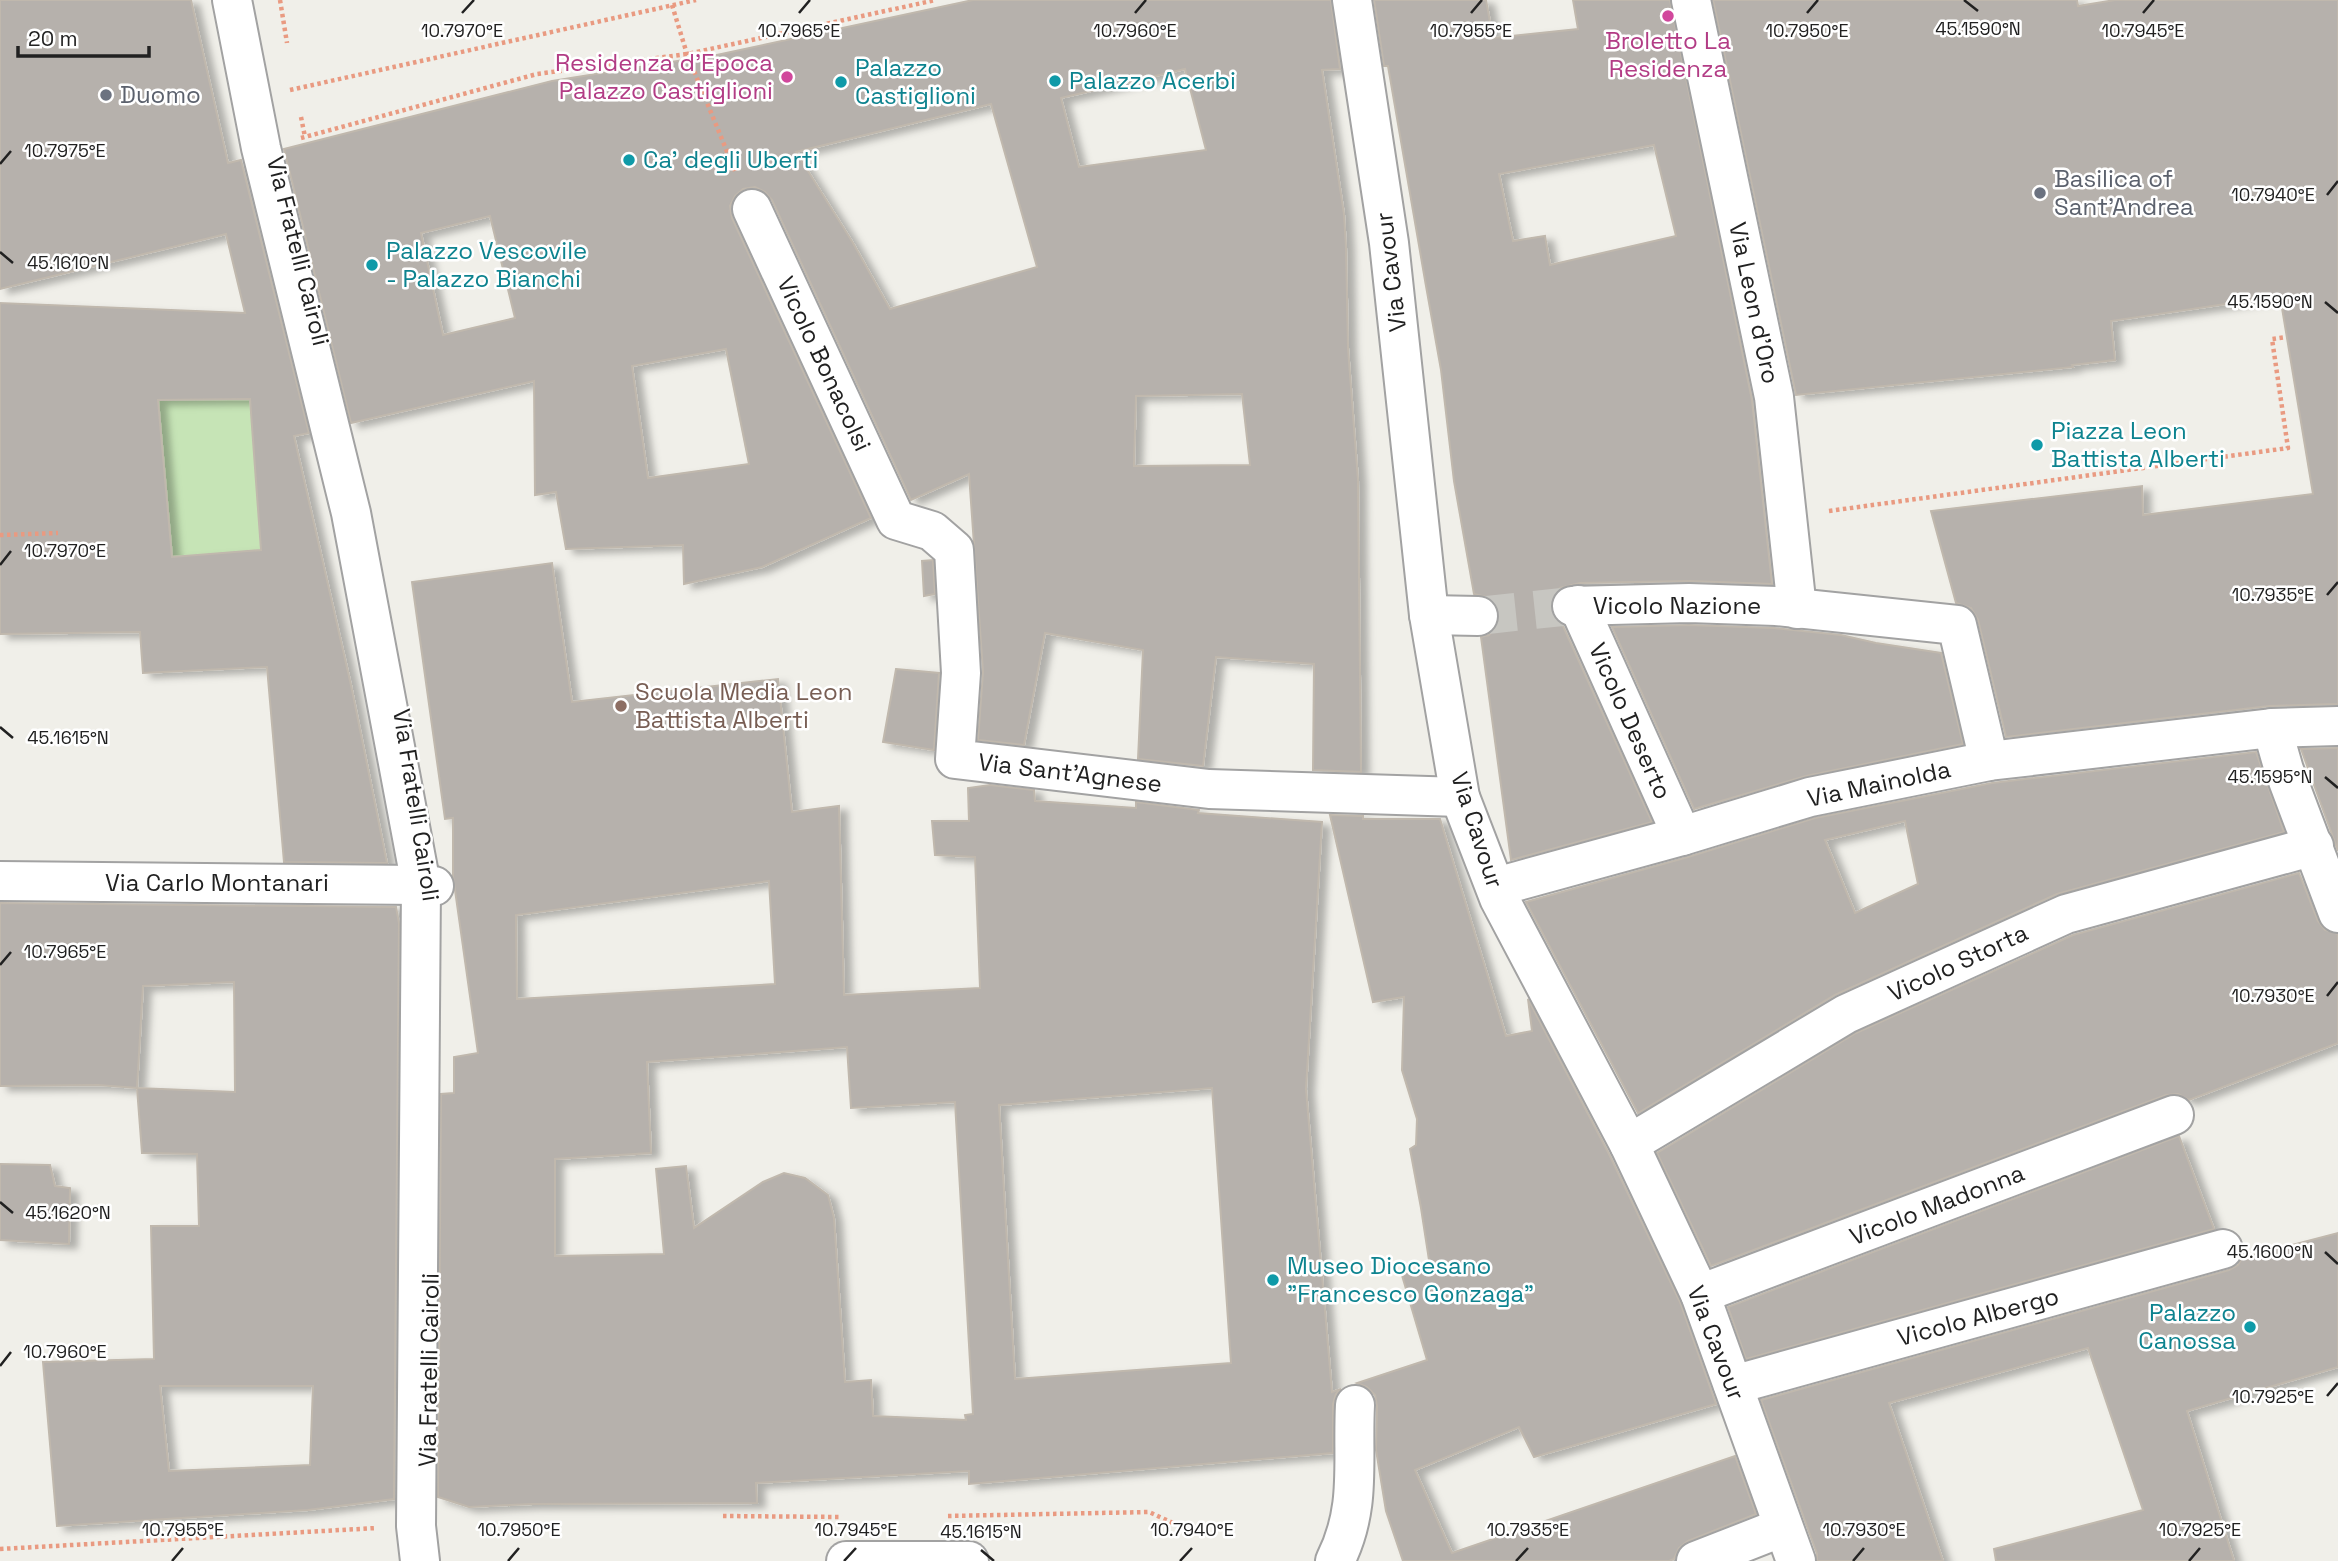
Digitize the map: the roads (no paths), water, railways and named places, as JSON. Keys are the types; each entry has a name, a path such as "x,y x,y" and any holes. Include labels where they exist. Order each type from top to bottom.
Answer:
{"street":[{"name":"Via Fratelli Cairoli","path":"232,0 255,109 364,511 427,885 426,1561"},
{"name":"Via Cavour","path":"1352,0 1389,243 1429,615 1461,797 1499,898 1629,1144 1700,1294 1790,1544"},
{"name":"Via Leon d'Oro","path":"1691,0 1774,397 1787,517 1786,608"},
{"name":"Vicolo Bonacolsi","path":"752,209 896,520"},
{"name":"Via Sant'Agnese","path":"896,520 932,531 954,550 961,673 955,759 1209,789 1461,797"},
{"name":"Vicolo Nazione","path":"1575,605 1689,603 1786,608"},
{"name":"Vicolo Deserto","path":"1575,605 1682,836"},
{"path":"1786,608 1957,625 1989,761"},
{"path":"1429,615 1478,616"},
{"name":"Via Mainolda","path":"1496,887 1682,836 1810,797 1989,761 2272,728 2338,726"},
{"path":"2272,728 2284,770 2338,913"},
{"name":"Vicolo Storta","path":"1629,1144 1846,1014 2066,914 2314,846"},
{"name":"Via Carlo Montanari","path":"0,881 427,885"},
{"name":"Via Fratelli Cairoli","path":"420,1561 416,1526 427,885"},
{"name":"Vicolo Madonna","path":"1700,1294 2174,1115"},
{"name":"Vicolo Albergo","path":"1733,1385 2223,1249"},
{"path":"1335,1561 1347,1533 1355,1490 1355,1405"},
{"path":"1696,1561 1790,1544"},
{"path":"846,1561 969,1561"}],"tunnel":[{"path":"1478,616 1572,606"}],"place":[{"name":"Broletto La Residenza","path":"1668,16"},
{"name":"Residenza d'Epoca Palazzo Castiglioni","path":"787,77"},
{"name":"Palazzo Acerbi","path":"1055,81"},
{"name":"Palazzo Castiglioni","path":"841,82"},
{"name":"Duomo","path":"106,95"},
{"name":"Ca' degli Uberti","path":"629,160"},
{"name":"Basilica of Sant'Andrea","path":"2040,193"},
{"name":"Palazzo Vescovile - Palazzo Bianchi","path":"372,265"},
{"name":"Piazza Leon Battista Alberti","path":"2037,445"},
{"name":"Scuola Media Leon Battista Alberti","path":"621,706"},
{"name":"Museo Diocesano \"Francesco Gonzaga\"","path":"1273,1280"},
{"name":"Palazzo Canossa","path":"2250,1327"}]}
